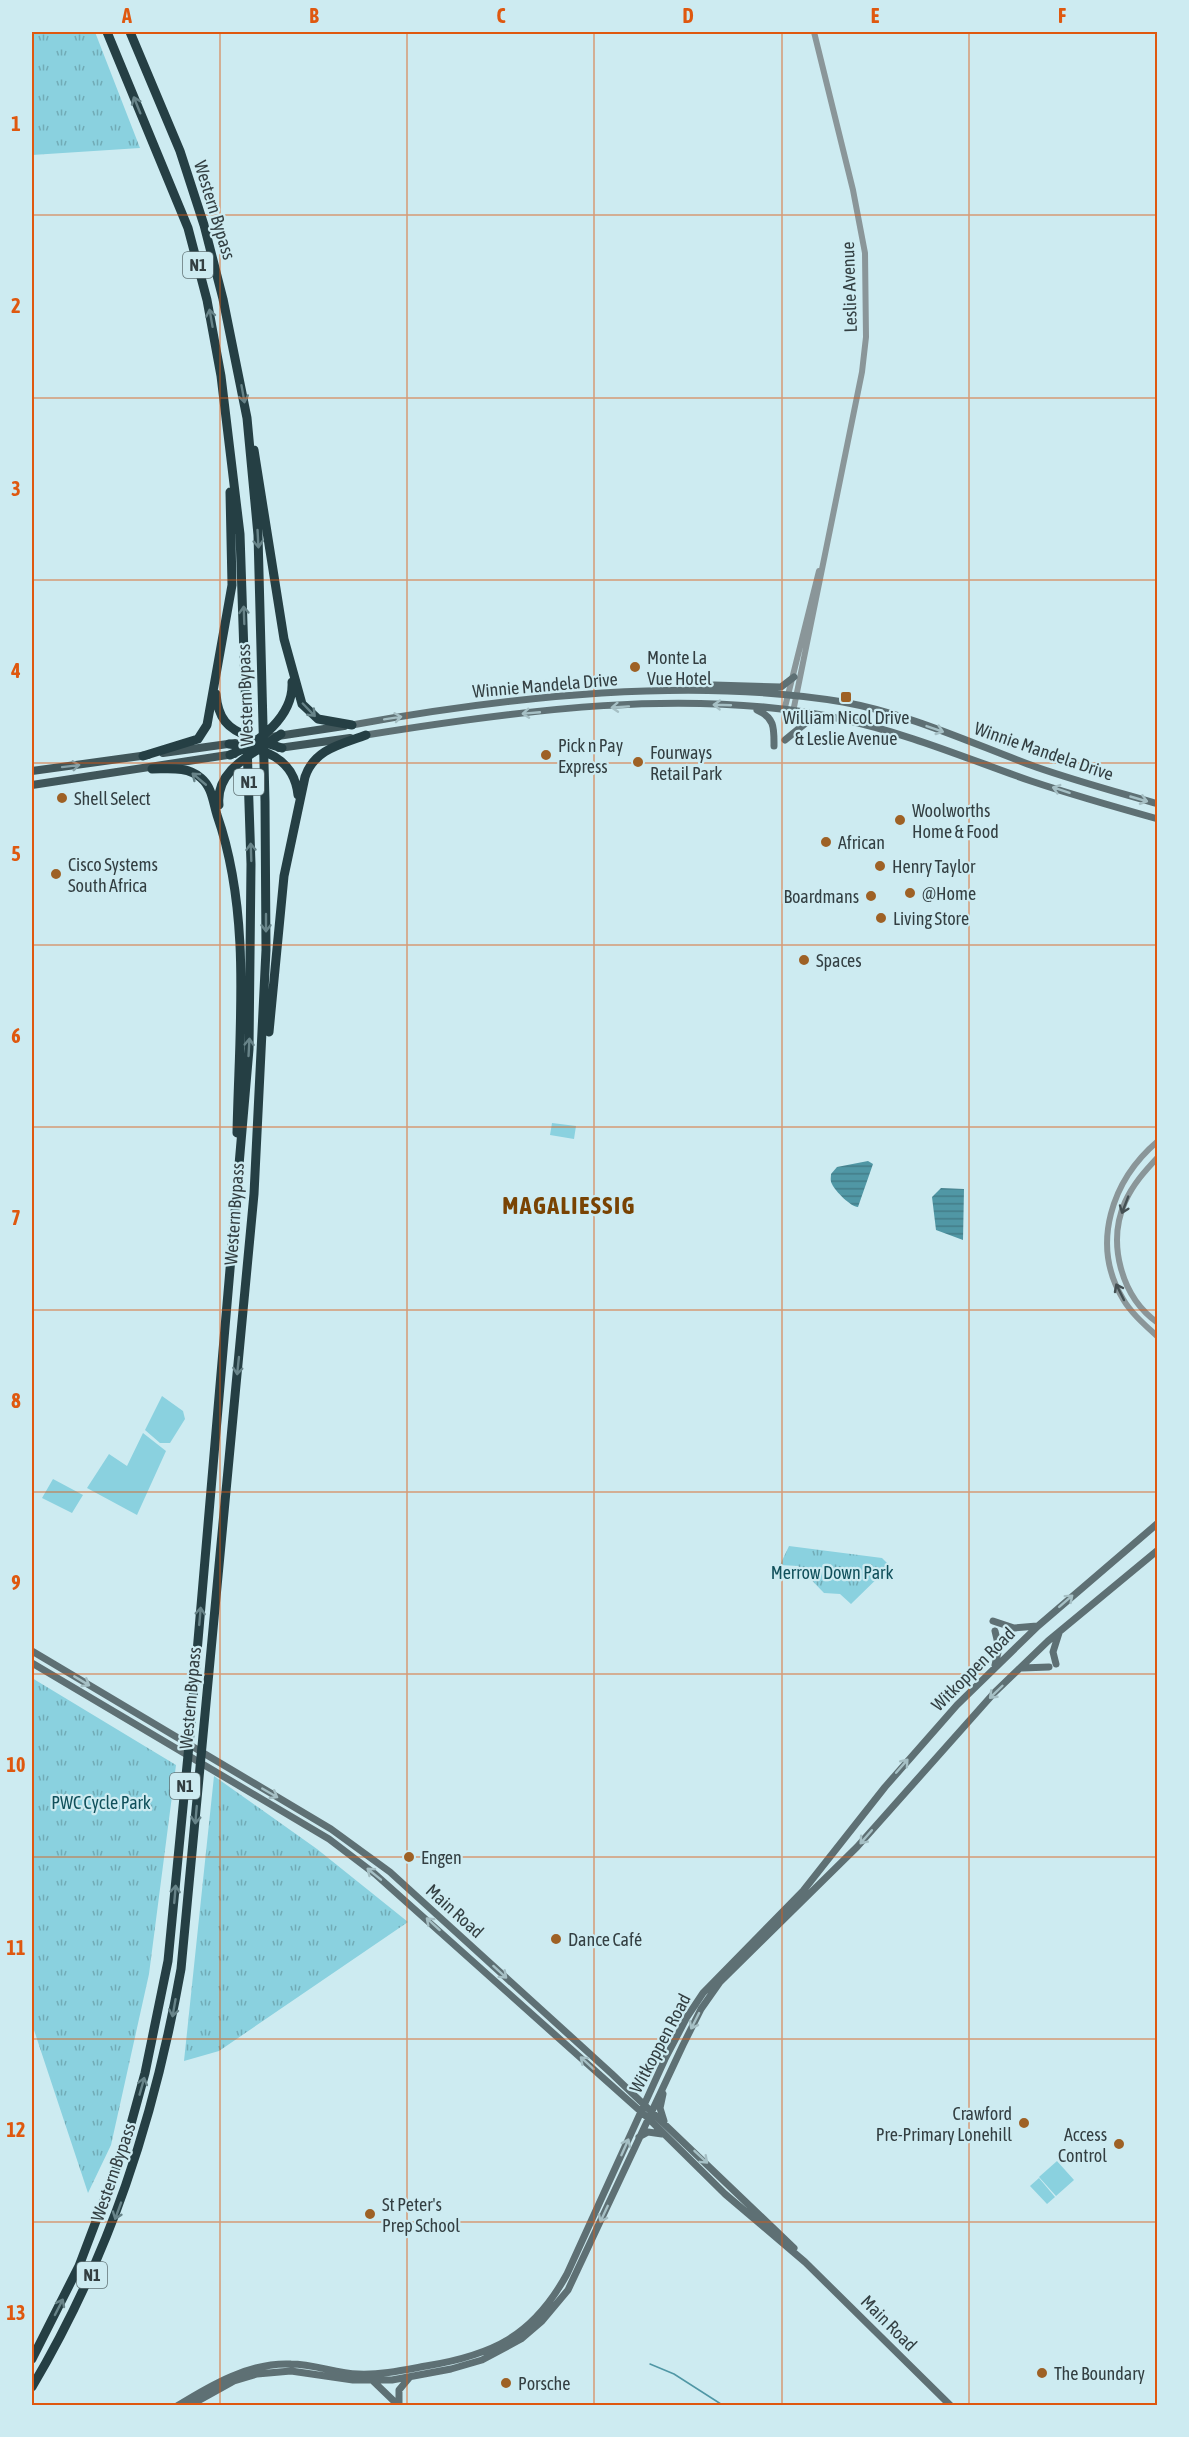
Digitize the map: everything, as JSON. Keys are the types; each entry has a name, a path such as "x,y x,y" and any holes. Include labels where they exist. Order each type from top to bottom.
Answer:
{"highway":[{"name":"Western Bypass","path":"32,2359 80,2266 105,2202 146,2073 162,1994 172,1920 188,1756 249,1049 251,864 240,534 221,376 207,300 188,228 107,32"},
{"name":"Western Bypass","path":"32,2387 88,2282 112,2226 138,2156 156,2091 172,2019 187,1919 254,1194 266,950 265,801 258,535 247,418 223,299 204,225 180,151 130,32"},
{"path":"143,756 198,739 207,725 232,585 233,535 221,376"},
{"path":"247,418 258,466 278,606 291,668 305,710 318,719 352,725"},
{"path":"230,755 246,747 282,716 292,698 291,668"},
{"path":"215,686 218,711 230,728 282,748"},
{"path":"220,822 219,789 231,770 281,735"},
{"path":"254,1194 284,876 298,803 307,769 315,759 324,751 366,735"},
{"path":"229,744 258,750 282,759 294,776 298,803"},
{"path":"152,769 184,770 199,776 210,790 220,822 236,901 239,948 236,1189"}],"main road":[{"path":"701,690 714,685 781,687 794,677"},
{"name":"Winnie Mandela Drive","path":"32,771 525,699 701,690 793,696 844,703 903,718 1036,767 1158,804"},
{"name":"Winnie Mandela Drive","path":"32,785 152,769 258,750 525,713 631,706 748,706 862,724 979,761 1040,784 1158,819"},
{"path":"748,706 770,717 774,725 774,746"},
{"path":"785,740 801,725 812,721 862,724"},
{"name":"Witkoppen Road","path":"559,2296 640,2112 687,2017 704,1993 797,1898 891,1779 994,1668 1038,1626 1158,1523"},
{"name":"Witkoppen Road","path":"189,2406 234,2381 257,2374 291,2371 373,2381 420,2375 451,2369 501,2351 521,2339 559,2296 701,2009 720,1982 857,1847 964,1724 1060,1631 1158,1550"},
{"path":"993,1622 1018,1629 1038,1626"},
{"path":"994,1668 999,1648 995,1631"},
{"path":"1021,1668 1052,1666 1053,1652 1060,1631"},
{"name":"Main Road","path":"32,1651 331,1829 390,1872 644,2104 666,2137 725,2194 805,2262 951,2406"},
{"name":"Main Road","path":"32,1663 328,1839 375,1874 640,2112 665,2123 796,2250 805,2262"},
{"path":"665,2123 660,2108 667,2077"},
{"path":"639,2138 652,2131 666,2137"},
{"name":"Witkoppen Road","path":"177,2406 224,2380 266,2366 291,2364 360,2374 394,2372 466,2359 512,2339 551,2306"},
{"path":"399,2406 401,2386 408,2379 420,2375"},
{"path":"373,2381 399,2406"}],"street":[{"name":"Leslie Avenue","path":"784,711 793,696 862,372 867,293 861,225 814,32"},
{"name":"Leslie Avenue","path":"793,712 794,677 816,580 827,544"},
{"path":"1158,1140 1139,1158 1120,1186 1109,1216 1107,1232 1109,1263 1123,1299 1158,1337"},
{"path":"1158,1157 1146,1170 1124,1204 1117,1249 1131,1294 1158,1323"},
{"path":"1146,1170 1158,1168"}],"green space":[{"path":"32,32 95,32 140,148 32,155"},
{"path":"552,1123 576,1126 574,1139 550,1135"},
{"path":"162,1396 183,1411 185,1419 170,1443 160,1443 145,1430"},
{"path":"143,1433 166,1451 137,1515 87,1488 109,1454 127,1466"},
{"path":"53,1479 83,1495 72,1513 42,1498"},
{"name":"Merrow Down Park","path":"789,1546 882,1558 890,1566 851,1604 840,1594 824,1593 798,1566 780,1565"},
{"name":"PWC Cycle Park","path":"32,1678 176,1765 149,1974 111,2145 88,2193 32,2024"},
{"path":"214,1776 317,1849 408,1922 219,2051 184,2061"},
{"path":"1057,2161 1074,2180 1056,2196 1039,2177"},
{"path":"1039,2178 1055,2197 1047,2204 1030,2186"}],"shaded area":[{"path":"868,1161 873,1164 858,1207 851,1204 834,1187 831,1174 837,1167"},
{"path":"941,1188 964,1189 963,1240 936,1230 932,1197"}],"waterway":[{"path":"650,2364 674,2374 724,2406"}],"place":[{"name":"Monte La Vue Hotel","path":"635,667"},
{"name":"William Nicol Drive & Leslie Avenue","path":"846,697"},
{"name":"Pick n Pay Express","path":"546,755"},
{"name":"Fourways Retail Park","path":"638,762"},
{"name":"Shell Select","path":"62,798"},
{"name":"Woolworths Home & Food","path":"900,820"},
{"name":"African","path":"826,842"},
{"name":"Henry Taylor","path":"880,866"},
{"name":"Cisco Systems South Africa","path":"56,874"},
{"name":"@Home","path":"910,893"},
{"name":"Boardmans","path":"871,896"},
{"name":"Living Store","path":"881,918"},
{"name":"Spaces","path":"804,960"},
{"name":"Engen","path":"409,1857"},
{"name":"Dance Café","path":"556,1939"},
{"name":"Crawford Pre-Primary Lonehill","path":"1024,2123"},
{"name":"Access Control","path":"1119,2144"},
{"name":"St Peter's Prep School","path":"370,2214"},
{"name":"The Boundary","path":"1042,2373"},
{"name":"Porsche","path":"506,2383"}],"district":[{"name":"MAGALIESSIG","path":"569,1205"}]}
